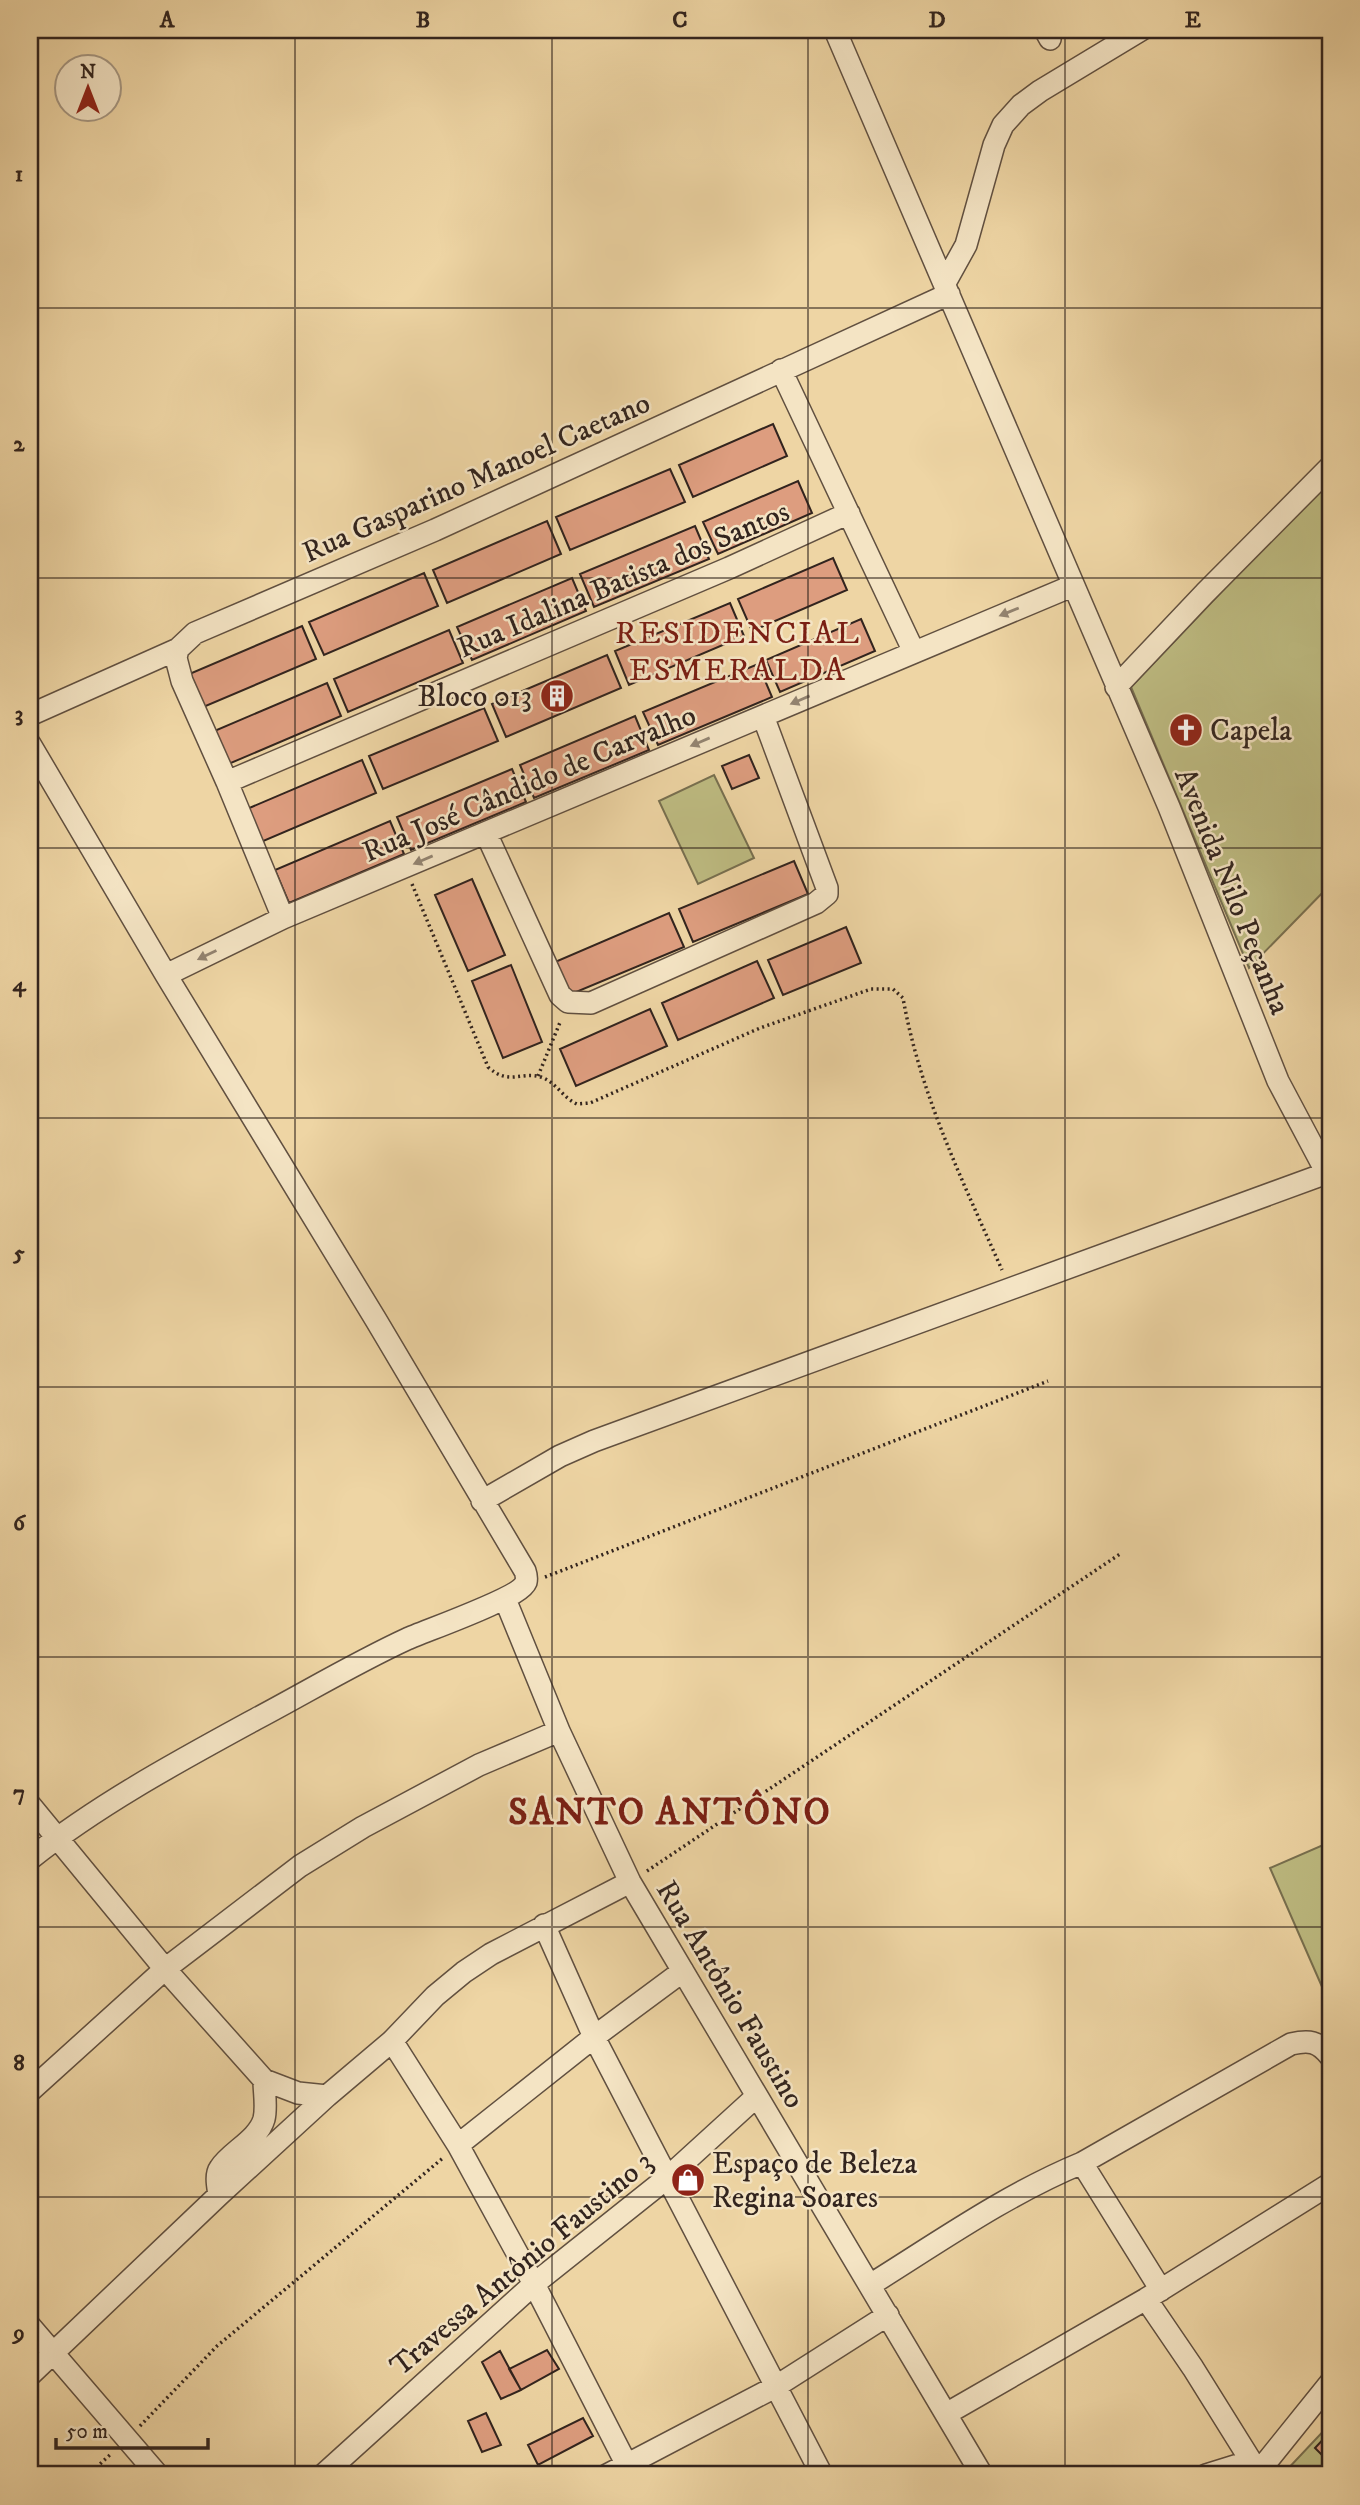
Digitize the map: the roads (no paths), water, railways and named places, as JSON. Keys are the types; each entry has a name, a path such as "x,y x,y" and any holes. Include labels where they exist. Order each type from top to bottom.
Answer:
{"street":[{"name":"Avenida Nilo Peçanha","path":"835,30 1169,807 1278,1082 1327,1167"},
{"path":"947,289 966,245 994,145 1003,125 1021,105 1049,85 1141,30"},
{"name":"Rua Gasparino Manoel Caetano","path":"30,715 178,649 195,633 435,530 782,370 947,289"},
{"path":"782,370 914,652"},
{"path":"1116,687 1330,467"},
{"name":"Rua Idalina Batista dos Santos","path":"228,782 729,568 849,513"},
{"name":"Rua José Cândido de Carvalho","path":"166,975 284,918 1072,586"},
{"path":"178,649 176,658 182,681 228,782 284,918"},
{"path":"486,832 560,995 568,1002 591,1003 824,899 827,888 763,716"},
{"path":"30,744 166,975 376,1320 525,1571 527,1580 505,1599 416,1634 358,1662 169,1767 56,1838 30,1859"},
{"path":"482,1501 560,1456 594,1441 1327,1167"},
{"name":"Rua Antônio Faustino","path":"505,1599 559,1731 630,1882 982,2475"},
{"path":"30,2091 164,1969 300,1866 362,1827 479,1765 559,1731"},
{"path":"30,1805 164,1969 264,2080 298,2093 327,2096"},
{"path":"30,2375 219,2195 327,2096 392,2041 435,1996 464,1972 544,1925 630,1882"},
{"path":"544,1925 594,2037 822,2475"},
{"path":"458,2145 683,1970"},
{"path":"392,2041 458,2145 534,2284 629,2470"},
{"path":"870,2285 1005,2202 1082,2163 1291,2044 1311,2041 1319,2044 1330,2056"},
{"path":"219,2195 217,2177 220,2168 263,2122 264,2080"},
{"name":"Travessa Antônio Faustino 3","path":"323,2475 534,2284 667,2178 757,2096"},
{"path":"1082,2163 1193,2368 1258,2469"},
{"path":"946,2414 1153,2294 1330,2184"},
{"path":"607,2475 629,2470 775,2386 888,2315"},
{"path":"30,2326 158,2475"},
{"path":"1206,2475 1258,2469 1330,2383"}],"place":[{"name":"Bloco 013","path":"557,696"},
{"name":"Capela","path":"1186,730"},
{"name":"Espaço de Beleza Regina Soares","path":"688,2180"}],"district":[{"name":"RESIDENCIAL ESMERALDA","path":"738,650"},
{"name":"SANTO ANTÔNO","path":"670,1811"}]}
